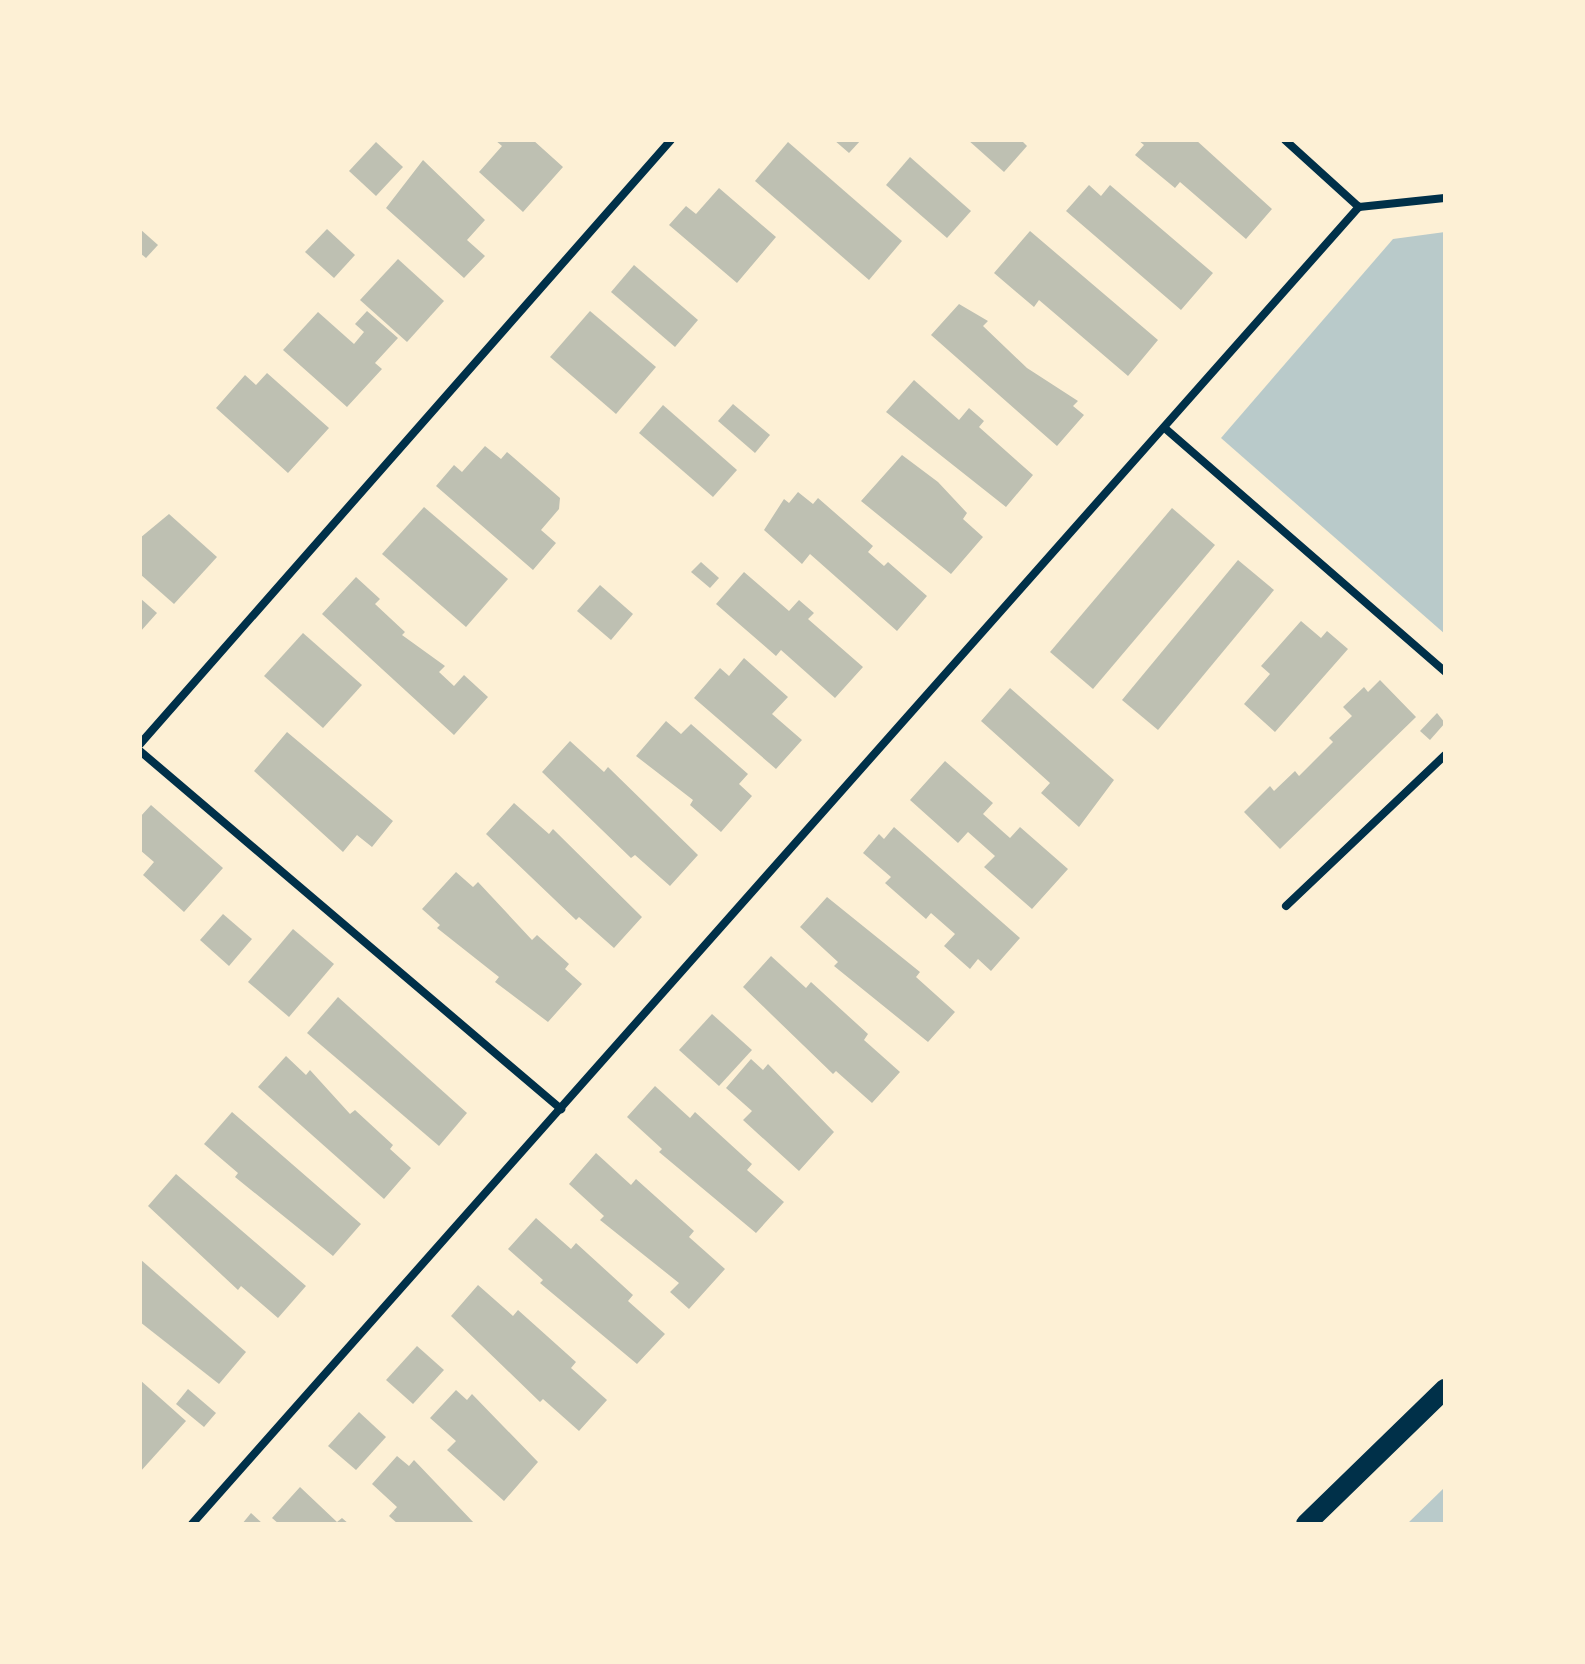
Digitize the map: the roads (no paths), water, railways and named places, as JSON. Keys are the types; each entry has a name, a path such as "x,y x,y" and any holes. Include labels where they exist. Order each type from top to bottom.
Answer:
{"main road":[{"path":"1306,1524 1445,1389"}],"street":[{"path":"140,744 671,140"},
{"path":"1285,140 1359,207"},
{"path":"192,1524 1167,430 1359,207 1445,198"},
{"path":"1167,430 1445,672"},
{"path":"140,751 561,1109"},
{"path":"1286,906 1445,755"}]}
